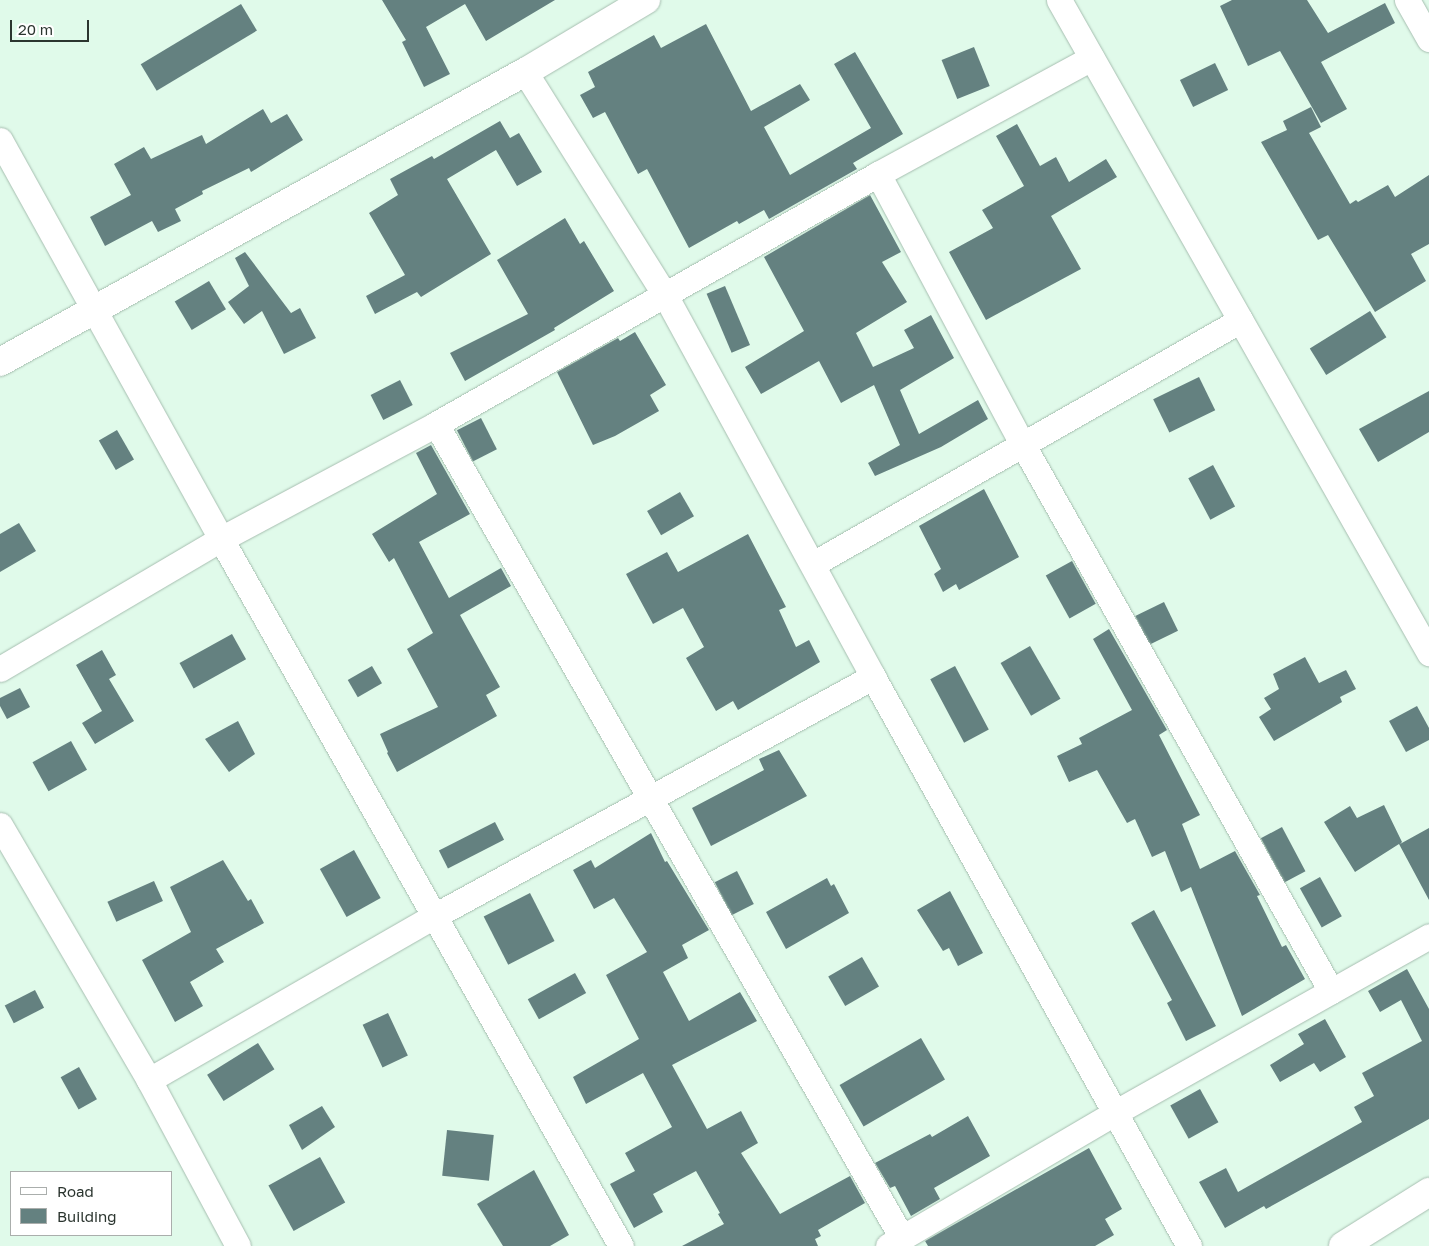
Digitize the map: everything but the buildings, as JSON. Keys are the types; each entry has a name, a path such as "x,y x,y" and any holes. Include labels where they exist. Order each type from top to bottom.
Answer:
{"street":[{"path":"0,362 525,72 646,0"},
{"path":"1060,0 1429,653"},
{"path":"1407,0 1429,39"},
{"path":"0,669 220,539 436,424 878,174 1092,58"},
{"path":"525,72 665,295 873,677 1189,1246"},
{"path":"0,140 95,309 220,539 436,915 621,1246"},
{"path":"878,174 1023,445 1331,991"},
{"path":"813,564 1240,320"},
{"path":"436,424 651,800 895,1242 1116,1112 1429,936"},
{"path":"149,1080 436,915 651,800 873,677"},
{"path":"0,825 149,1080 238,1246"},
{"path":"1343,1246 1429,1192"}]}
